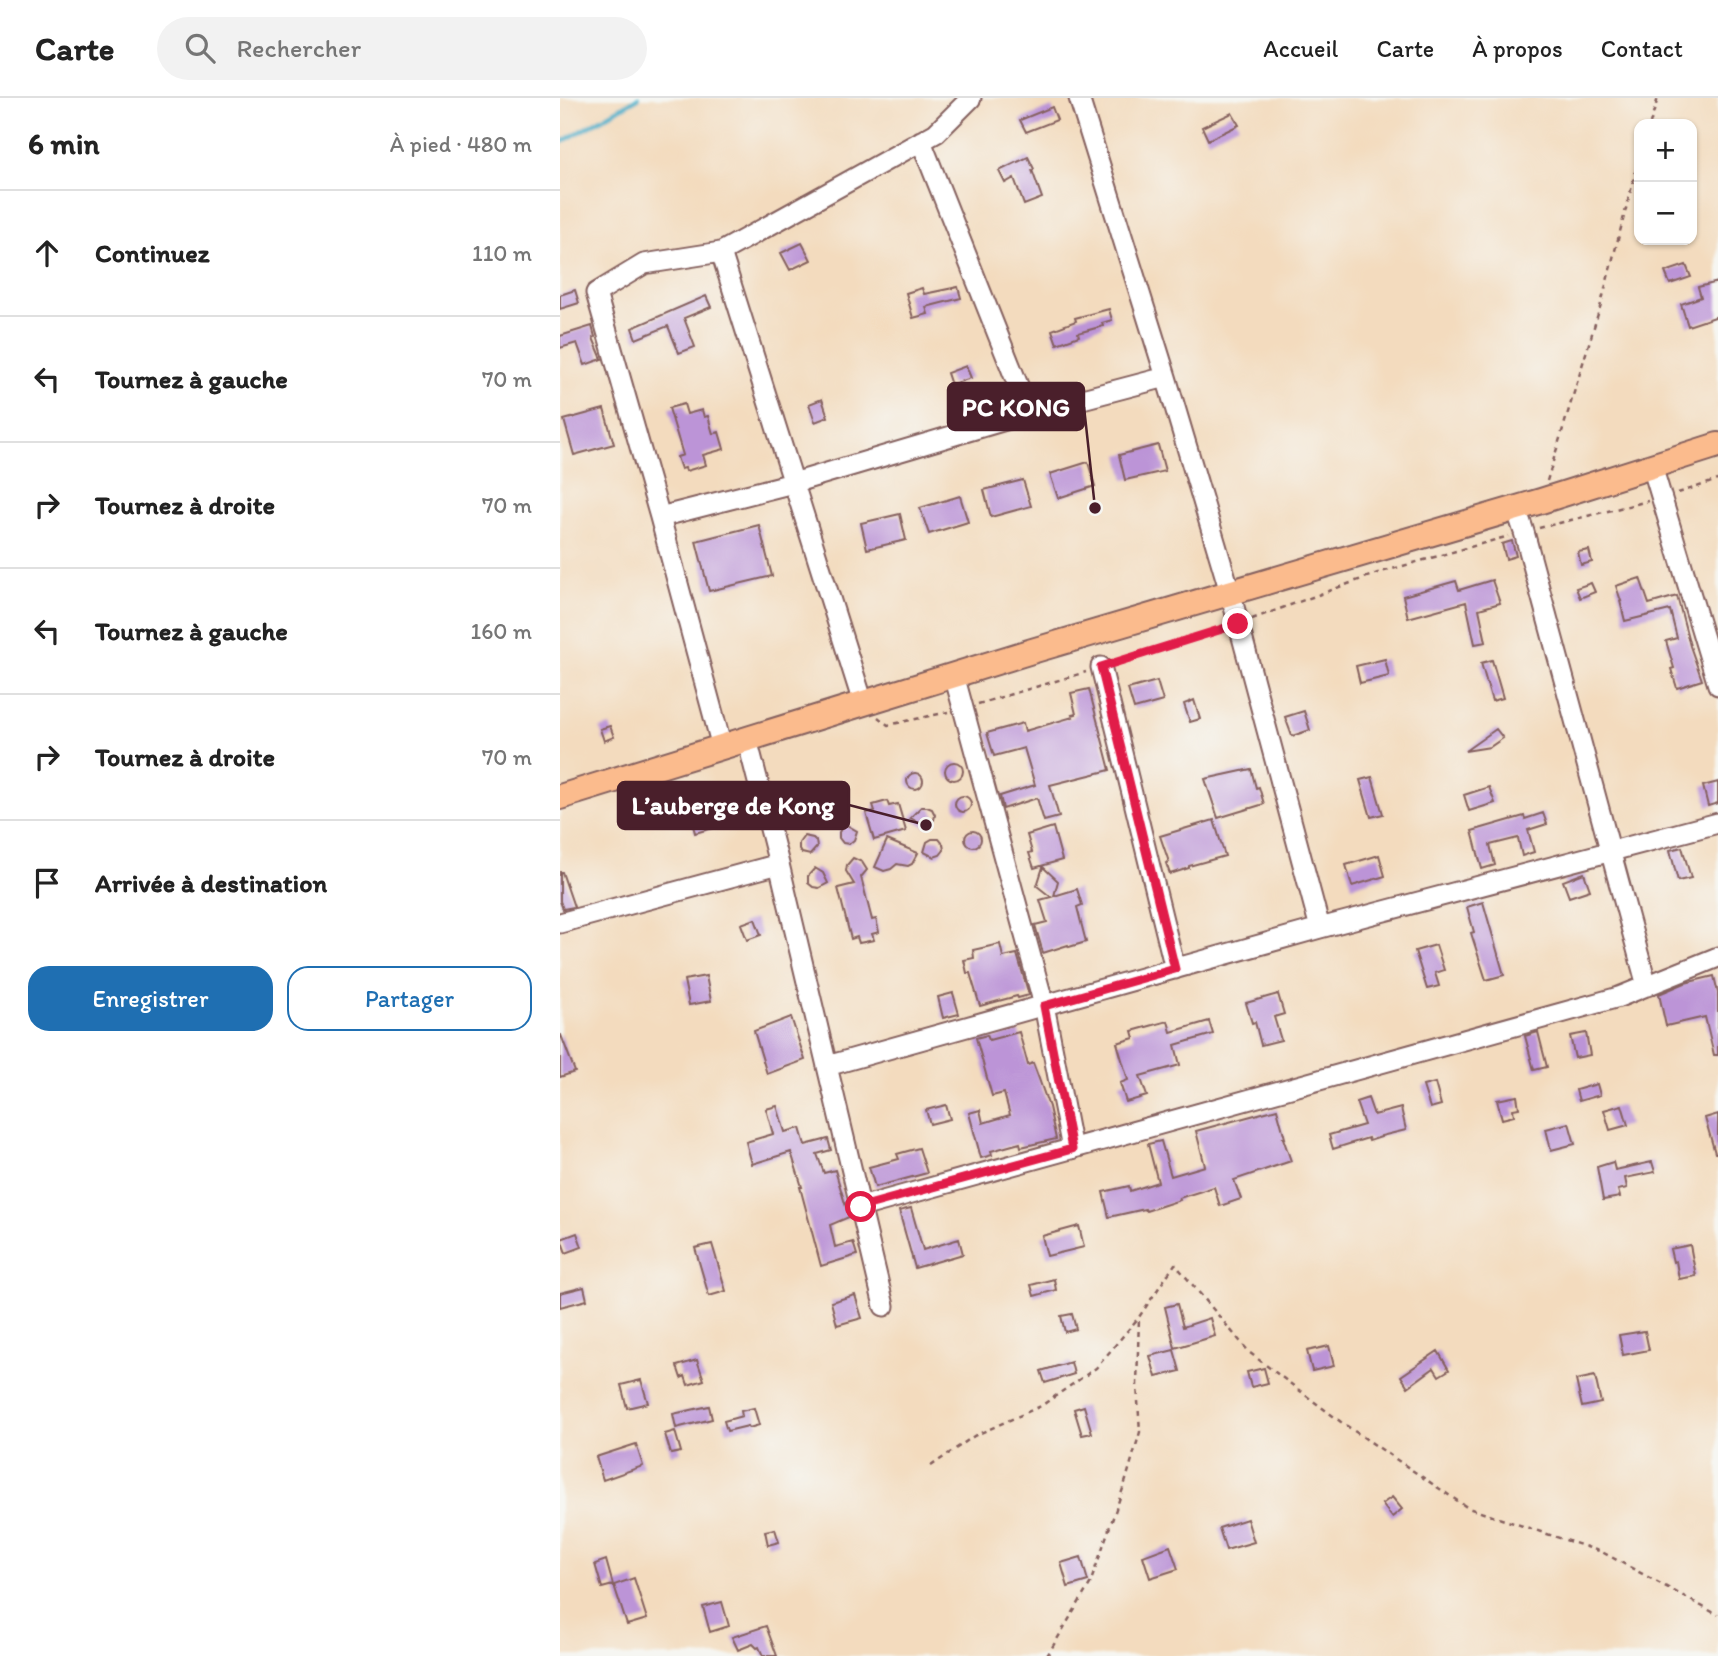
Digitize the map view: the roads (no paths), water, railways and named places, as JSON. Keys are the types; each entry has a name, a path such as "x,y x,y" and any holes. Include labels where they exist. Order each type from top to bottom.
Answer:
{"main road":[{"path":"560,797 954,675 1718,445"}],"street":[{"path":"722,747 596,293 644,264 721,252 936,133 971,98"},
{"path":"1079,98 1230,592 1320,928"},
{"path":"921,141 1029,413"},
{"path":"721,252 863,703"},
{"path":"660,517 793,483 1029,413 1166,377"},
{"path":"1651,466 1718,685"},
{"path":"1516,508 1647,986"},
{"path":"1101,667 1175,969"},
{"path":"954,675 1044,1006 1072,1149"},
{"path":"747,739 884,1306"},
{"path":"827,1066 1320,928 1718,823"},
{"path":"560,923 779,864"},
{"path":"861,1207 1619,997 1718,957"}],"waterway":[{"path":"560,143 638,98"}],"place":[{"name":"PC KONG","path":"1095,508"},
{"name":"L’auberge de Kong","path":"926,825"}]}
